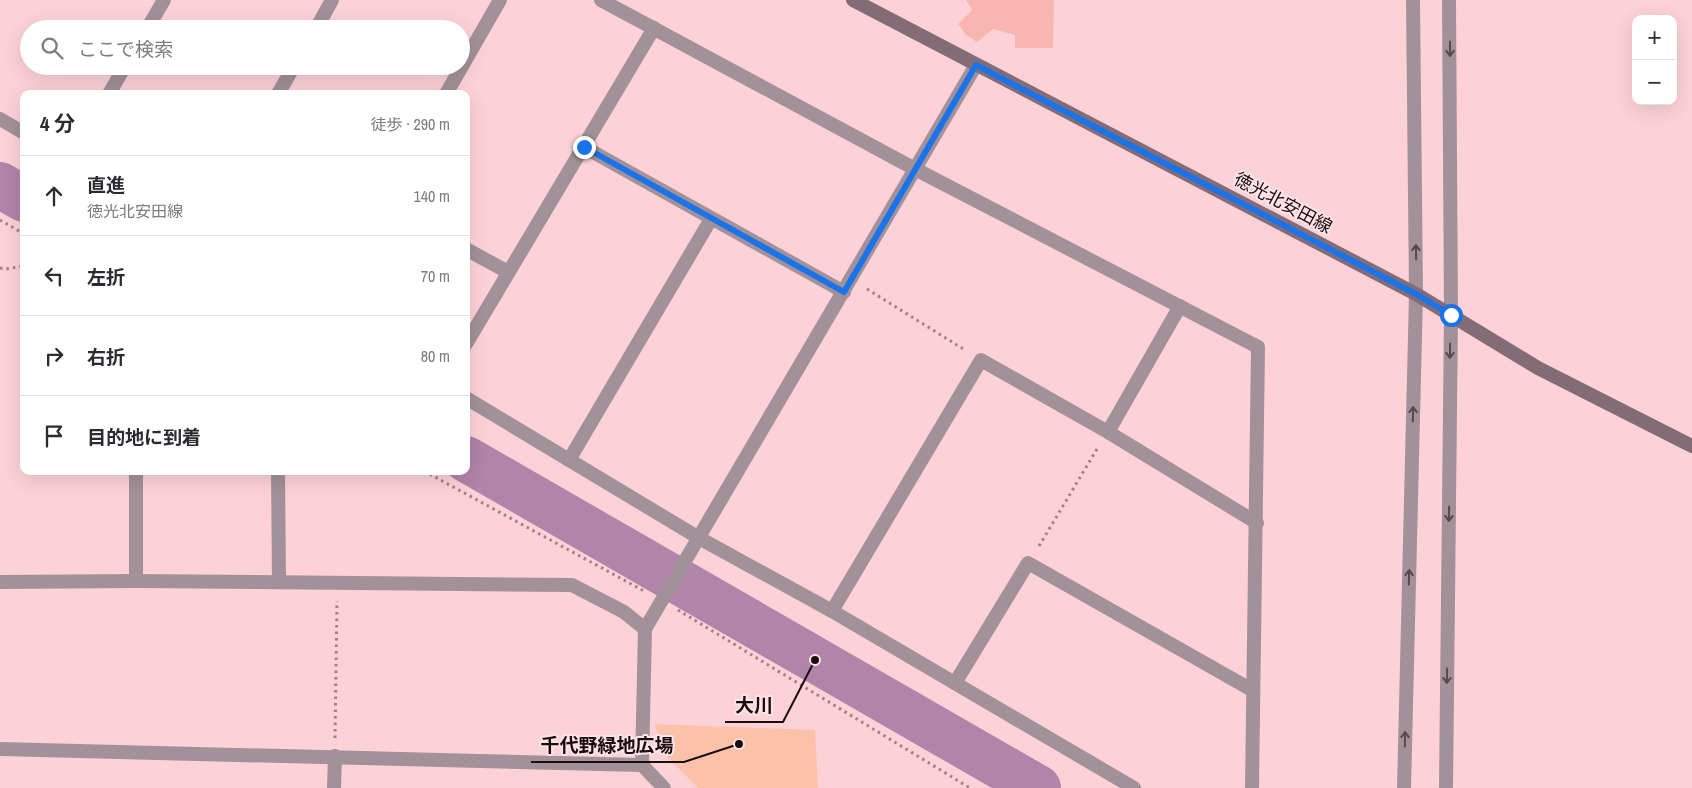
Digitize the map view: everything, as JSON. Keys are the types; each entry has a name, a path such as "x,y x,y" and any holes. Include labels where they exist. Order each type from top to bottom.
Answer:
{"main road":[{"name":"徳光北安田線","path":"853,0 1416,294 1538,368 1692,446"}],"street":[{"path":"152,20 164,0"},
{"path":"321,20 332,0"},
{"path":"470,52 500,0"},
{"path":"601,0 915,169 1258,347 1252,788"},
{"path":"1404,788 1416,294 1413,0"},
{"path":"1446,788 1451,315 1449,0"},
{"path":"470,337 654,28"},
{"path":"642,765 646,630 976,65"},
{"path":"111,90 120,75"},
{"path":"280,90 289,75"},
{"path":"448,90 457,75"},
{"path":"0,119 20,131"},
{"path":"584,147 844,292"},
{"path":"569,460 711,219"},
{"path":"470,251 508,272"},
{"path":"1108,432 1180,306"},
{"path":"832,611 981,360 1108,432 1257,523"},
{"path":"470,400 699,538 832,611 1134,788"},
{"path":"136,475 136,581"},
{"path":"278,475 279,582"},
{"path":"955,683 1028,563 1252,690"},
{"path":"0,582 136,581 572,585 624,612 646,630"},
{"path":"0,749 642,765 664,788"},
{"path":"334,788 335,756"}],"path":[{"path":"0,220 20,232"},
{"path":"0,268 20,267"},
{"path":"851,279 981,360"},
{"path":"1028,563 1108,432"},
{"path":"431,475 662,601 970,788"},
{"path":"335,756 337,583"}],"shaded area":[{"path":"654,724 815,730 818,788 698,788 668,758"}],"building":[{"path":"966,0 1054,0 1053,48 1015,48 1015,35 993,29 977,42 966,35 958,24 972,10"}],"waterway":[{"path":"0,185 20,197"},
{"path":"470,461 1038,788"}],"place":[{"name":"大川","path":"815,660"},
{"name":"千代野緑地広場","path":"739,744"}],"route":[{"path":"584,147 844,292 976,65 1416,294 1451,315"}]}
